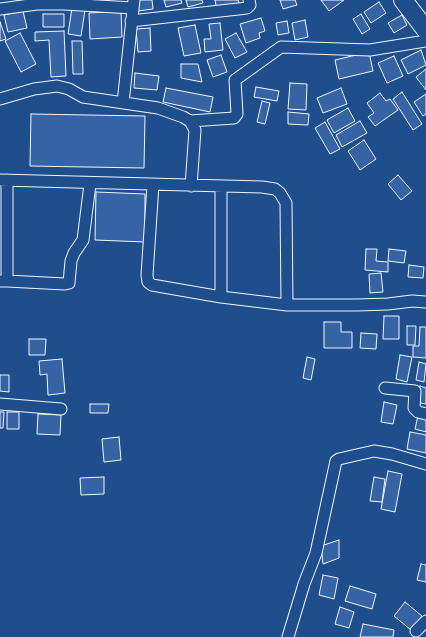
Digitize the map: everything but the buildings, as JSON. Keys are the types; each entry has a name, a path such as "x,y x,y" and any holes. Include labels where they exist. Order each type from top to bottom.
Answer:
{"highway":[{"path":"403,0 426,30"}],"street":[{"path":"131,21 247,8 250,4 249,0"},
{"path":"0,9 37,4 133,4 123,103"},
{"path":"0,99 34,90 57,86 69,88 84,97 158,108 190,121 234,118 236,114 235,80 281,47 370,50 426,40"},
{"path":"190,121 194,130 191,186"},
{"path":"90,184 83,240 74,253 71,261 69,283 4,281 3,180 90,184 262,187 275,189 280,192 284,198 287,305"},
{"path":"153,185 147,275 148,282 152,285 221,297 287,305 357,305 388,304 412,301 426,302"},
{"path":"221,186 221,297"},
{"path":"386,388 415,391 414,408 418,412 426,414"},
{"path":"0,404 61,409"},
{"path":"288,637 316,553 336,461 374,451 392,454 426,464"},
{"path":"416,631 426,621"}]}
